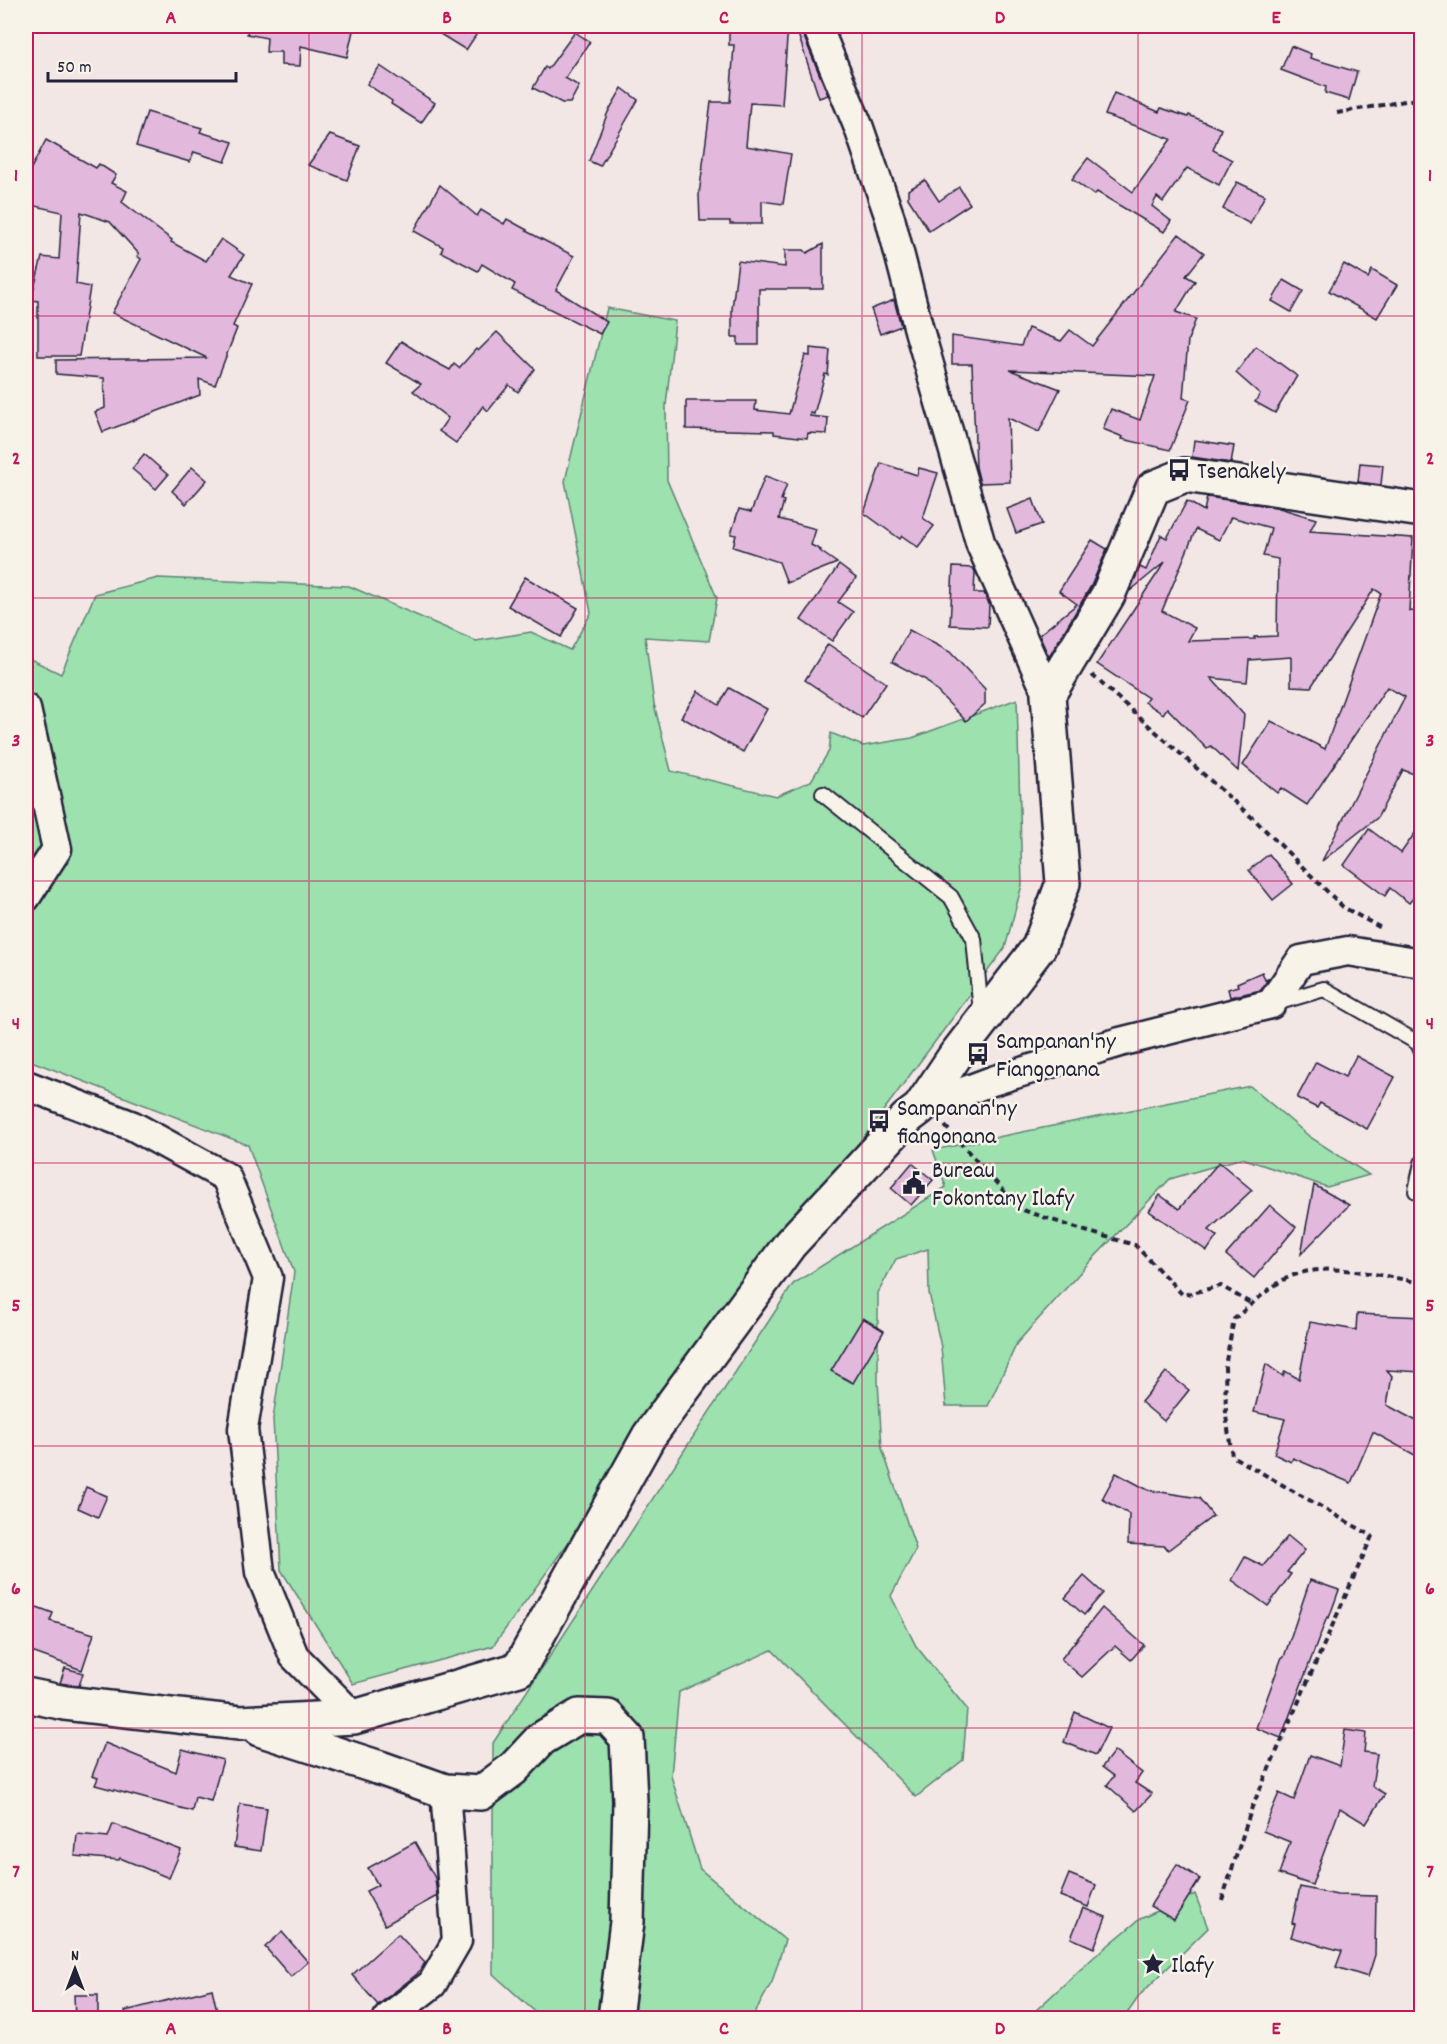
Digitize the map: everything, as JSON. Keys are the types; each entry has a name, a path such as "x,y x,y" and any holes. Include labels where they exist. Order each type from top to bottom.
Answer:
{"street":[{"path":"817,26 859,128 890,218 919,330 981,544 1048,695 1063,883 1039,947 956,1056 920,1108"},
{"path":"1048,695 1108,595 1154,488 1185,475 1422,510"},
{"path":"26,709 57,849 26,897"},
{"path":"26,1695 64,1703 240,1723 354,1717 519,1669 649,1436 790,1244 907,1118 920,1108 992,1081 1120,1042 1271,1004 1300,960 1348,951 1422,963"},
{"path":"26,1084 133,1126 226,1177 268,1278 243,1429 260,1572 294,1656 354,1717"},
{"path":"240,1723 445,1791 481,1794 513,1769 541,1739 579,1716 608,1717 627,1738 630,1801 627,1922 615,2019"},
{"path":"388,2019 432,1984 457,1941 445,1791"}],"lane":[{"path":"823,794 951,897 974,939 982,1021"},
{"path":"1271,1004 1324,989 1418,1043 1422,1052"},
{"path":"1416,1191 1422,1163"}],"path":[{"path":"1337,113 1422,98"},
{"path":"1071,656 1256,821 1343,908 1382,929"},
{"path":"920,1108 945,1126 1020,1209 1135,1245 1183,1295 1221,1286 1252,1304"},
{"path":"1222,1900 1252,1807 1372,1536 1232,1456 1226,1416 1225,1366 1233,1319 1284,1279 1305,1271 1348,1271 1422,1283"}],"green space":[{"path":"607,308 675,321 666,406 667,480 717,598 709,641 645,637 654,704 671,771 776,796 811,781 829,751 831,733 863,746 912,738 1017,699 1022,885 1005,948 848,1158 493,1646 353,1684 281,1570 273,1419 294,1272 248,1145 26,1059 26,657 61,674 95,594 158,578 349,586 476,641 531,632 570,650 591,613 565,481"},
{"path":"1250,1086 1310,1137 1369,1175 1327,1187 1242,1158 1170,1179 1085,1267 1017,1343 988,1406 946,1406 941,1347 929,1293 928,1249 896,1259 878,1293 878,1381 882,1448 916,1549 891,1596 916,1646 967,1709 963,1760 916,1797 772,1650 679,1692 671,1776 700,1869 785,1940 772,1982 752,2018 542,2018 493,1974 493,1743 793,1284 946,1187 933,1150"},
{"path":"1195,1894 1208,1928 1140,1995 1124,2018 1031,2018 1034,2012 1094,1957 1140,1919"}],"building":[{"path":"248,26 330,26 353,31 347,57 301,46 300,66 281,65 281,52 266,52 267,38 247,34"},
{"path":"427,26 482,26 466,50"},
{"path":"729,26 788,26 782,105 750,103 746,146 791,154 783,204 762,201 762,224 700,221 699,195 711,102 730,102 734,45 729,45"},
{"path":"801,26 828,95 819,98 796,28"},
{"path":"575,32 590,42 565,78 579,86 570,103 562,103 533,88 545,67 548,69"},
{"path":"1291,46 1311,54 1310,58 1357,72 1349,100 1325,93 1326,87 1281,70"},
{"path":"380,66 435,103 421,123 391,104 392,101 367,84"},
{"path":"622,88 638,100 600,166 589,161 608,112"},
{"path":"1114,93 1159,112 1161,108 1188,117 1189,115 1221,129 1213,150 1232,160 1219,185 1187,168 1163,202 1157,197 1152,206 1171,221 1164,232 1097,192 1094,195 1072,179 1088,158 1133,192 1171,139 1105,115"},
{"path":"147,112 202,128 200,132 233,142 225,162 194,152 190,162 136,146"},
{"path":"330,135 360,146 347,180 308,165"},
{"path":"46,140 96,168 99,164 116,175 111,183 127,191 122,202 172,240 171,242 206,261 221,239 244,255 231,275 252,284 233,326 237,328 215,385 199,379 200,395 103,432 95,412 105,408 104,378 56,374 56,360 207,358 112,313 141,259 110,222 81,212 76,284 90,287 79,356 38,356 38,301 31,300 42,257 59,259 62,212 26,204 26,178"},
{"path":"925,180 939,201 959,187 970,204 929,231 908,198 908,190"},
{"path":"1237,182 1265,195 1250,224 1223,209"},
{"path":"440,185 477,216 481,210 504,224 507,219 574,256 556,290 607,322 600,334 512,290 515,284 482,264 478,271 441,252 443,247 414,231"},
{"path":"1179,234 1204,253 1186,276 1195,281 1176,312 1196,319 1188,340 1183,398 1190,400 1170,450 1122,439 1123,437 1103,429 1111,409 1140,420 1155,376 1010,370 1060,389 1039,432 1008,418 1010,482 980,483 976,467 972,364 952,364 952,336 1021,346 1028,328 1061,341 1070,330 1092,346"},
{"path":"823,244 823,289 759,289 759,345 738,345 738,337 732,337 732,309 738,261 785,267 785,250 804,250 807,253"},
{"path":"1344,264 1368,278 1372,270 1397,285 1377,318 1329,291"},
{"path":"1284,280 1303,291 1291,312 1272,301"},
{"path":"894,300 901,326 880,334 871,309"},
{"path":"497,332 535,369 518,392 509,385 488,411 483,406 456,443 439,431 448,418 413,391 421,384 386,363 401,341 450,370 454,364 459,368 476,349 478,351"},
{"path":"1256,346 1297,376 1275,413 1255,402 1260,394 1236,373"},
{"path":"810,348 830,350 828,375 825,374 814,414 810,413 810,416 828,418 827,434 808,433 807,438 774,434 774,431 686,429 686,401 756,401 755,410 789,414 805,355 810,356"},
{"path":"1194,440 1234,446 1231,463 1192,457"},
{"path":"144,454 168,475 156,489 132,469"},
{"path":"881,463 917,475 919,468 938,473 923,518 934,526 918,547 902,536 900,539 864,513"},
{"path":"1360,463 1383,465 1381,485 1358,482"},
{"path":"192,467 207,480 186,504 172,491"},
{"path":"765,476 787,484 781,500 784,501 779,519 816,529 811,545 837,563 787,583 779,562 733,547 736,535 731,534 739,509 751,512"},
{"path":"1207,497 1276,507 1316,519 1310,531 1413,538 1409,611 1422,612 1422,777 1403,770 1377,818 1322,861 1405,697 1387,687 1307,805 1281,788 1277,793 1243,765 1271,721 1325,749 1381,593 1374,589 1311,687 1291,686 1291,657 1249,660 1247,682 1211,678 1244,715 1238,771 1211,746 1207,749 1167,708 1163,714 1145,702 1148,698 1097,664 1165,562 1130,591 1140,567 1146,570 1161,535 1167,538 1187,501 1204,511","holes":["1231,517 1271,528 1263,556 1278,559 1277,636 1188,641 1195,628 1162,611 1196,529 1219,540"]},
{"path":"1033,499 1042,524 1016,533 1007,509"},
{"path":"1092,540 1107,549 1091,586 1049,657 1039,635 1077,604 1059,591"},
{"path":"839,565 856,578 838,602 853,612 832,641 801,620"},
{"path":"953,567 973,568 975,572 974,593 984,593 989,604 988,627 950,625"},
{"path":"525,577 578,608 561,637 508,606"},
{"path":"909,630 950,652 985,689 985,704 966,721 926,680 892,662"},
{"path":"828,644 886,683 862,718 805,680"},
{"path":"729,688 767,709 743,752 681,717 698,691 719,705"},
{"path":"1422,823 1422,888 1409,903 1390,888 1385,896 1344,865 1369,829 1401,853"},
{"path":"1269,854 1293,884 1273,900 1249,870"},
{"path":"1262,972 1265,980 1268,979 1261,990 1230,997 1228,989"},
{"path":"1356,1056 1395,1077 1367,1129 1320,1103 1317,1108 1297,1098 1316,1062 1345,1077"},
{"path":"1219,1162 1252,1190 1209,1230 1217,1236 1207,1251 1149,1211 1160,1195 1179,1209"},
{"path":"912,1163 933,1180 911,1205 891,1188"},
{"path":"1314,1185 1349,1205 1301,1254"},
{"path":"1270,1205 1296,1227 1254,1278 1226,1255"},
{"path":"1357,1314 1422,1317 1422,1372 1387,1370 1392,1376 1387,1405 1422,1424 1422,1459 1373,1432 1351,1483 1293,1458 1291,1462 1274,1454 1285,1419 1254,1412 1266,1364 1283,1376 1285,1371 1299,1379 1310,1322 1356,1330"},
{"path":"863,1318 884,1331 853,1383 831,1371"},
{"path":"1166,1372 1189,1390 1164,1421 1141,1402"},
{"path":"1116,1473 1148,1490 1199,1498 1213,1516 1168,1550 1165,1546 1128,1544 1129,1514 1102,1499"},
{"path":"86,1487 107,1496 98,1517 78,1508"},
{"path":"1288,1536 1305,1550 1287,1572 1291,1574 1268,1606 1232,1580 1245,1557 1263,1566"},
{"path":"1084,1576 1103,1593 1084,1615 1065,1598"},
{"path":"1310,1580 1339,1590 1281,1738 1256,1728 1282,1657 1284,1657"},
{"path":"26,1603 53,1613 50,1621 94,1634 82,1670 26,1650"},
{"path":"1102,1608 1144,1645 1131,1660 1115,1646 1082,1677 1061,1659"},
{"path":"65,1668 83,1673 79,1686 60,1683"},
{"path":"1075,1712 1109,1728 1096,1755 1064,1742"},
{"path":"1345,1730 1366,1733 1364,1752 1377,1754 1372,1786 1385,1794 1366,1824 1340,1808 1312,1885 1279,1874 1290,1842 1263,1831 1279,1793 1294,1800 1310,1755 1340,1766"},
{"path":"105,1743 176,1772 182,1749 223,1760 211,1801 195,1797 192,1811 95,1785 98,1778 92,1776"},
{"path":"1114,1751 1142,1773 1135,1783 1152,1794 1136,1811 1107,1785 1114,1776 1102,1767"},
{"path":"240,1804 267,1808 261,1851 234,1847"},
{"path":"113,1824 181,1850 169,1878 120,1858 119,1860 75,1856 77,1834 108,1837"},
{"path":"415,1842 435,1878 437,1896 385,1925 366,1891 378,1885 368,1868"},
{"path":"1177,1864 1200,1879 1174,1920 1150,1906"},
{"path":"1069,1874 1096,1885 1088,1907 1060,1896"},
{"path":"1300,1887 1337,1895 1376,1896 1375,1955 1368,1977 1336,1967 1342,1951 1291,1937"},
{"path":"1083,1908 1106,1917 1094,1948 1071,1938"},
{"path":"282,1932 308,1962 291,1977 265,1947"},
{"path":"398,1934 425,1963 417,1974 378,2005 352,1975"},
{"path":"212,1989 219,2019 126,2019 125,2011"},
{"path":"74,1995 98,1995 98,2019 75,2019"}],"place":[{"name":"Tsenakely","path":"1179,470"},
{"name":"Sampanan'ny Fiangonana","path":"978,1054"},
{"name":"Sampanan'ny fiangonana","path":"879,1121"},
{"name":"Bureau Fokontany Ilafy","path":"914,1183"},
{"name":"Ilafy","path":"1153,1964"}]}
